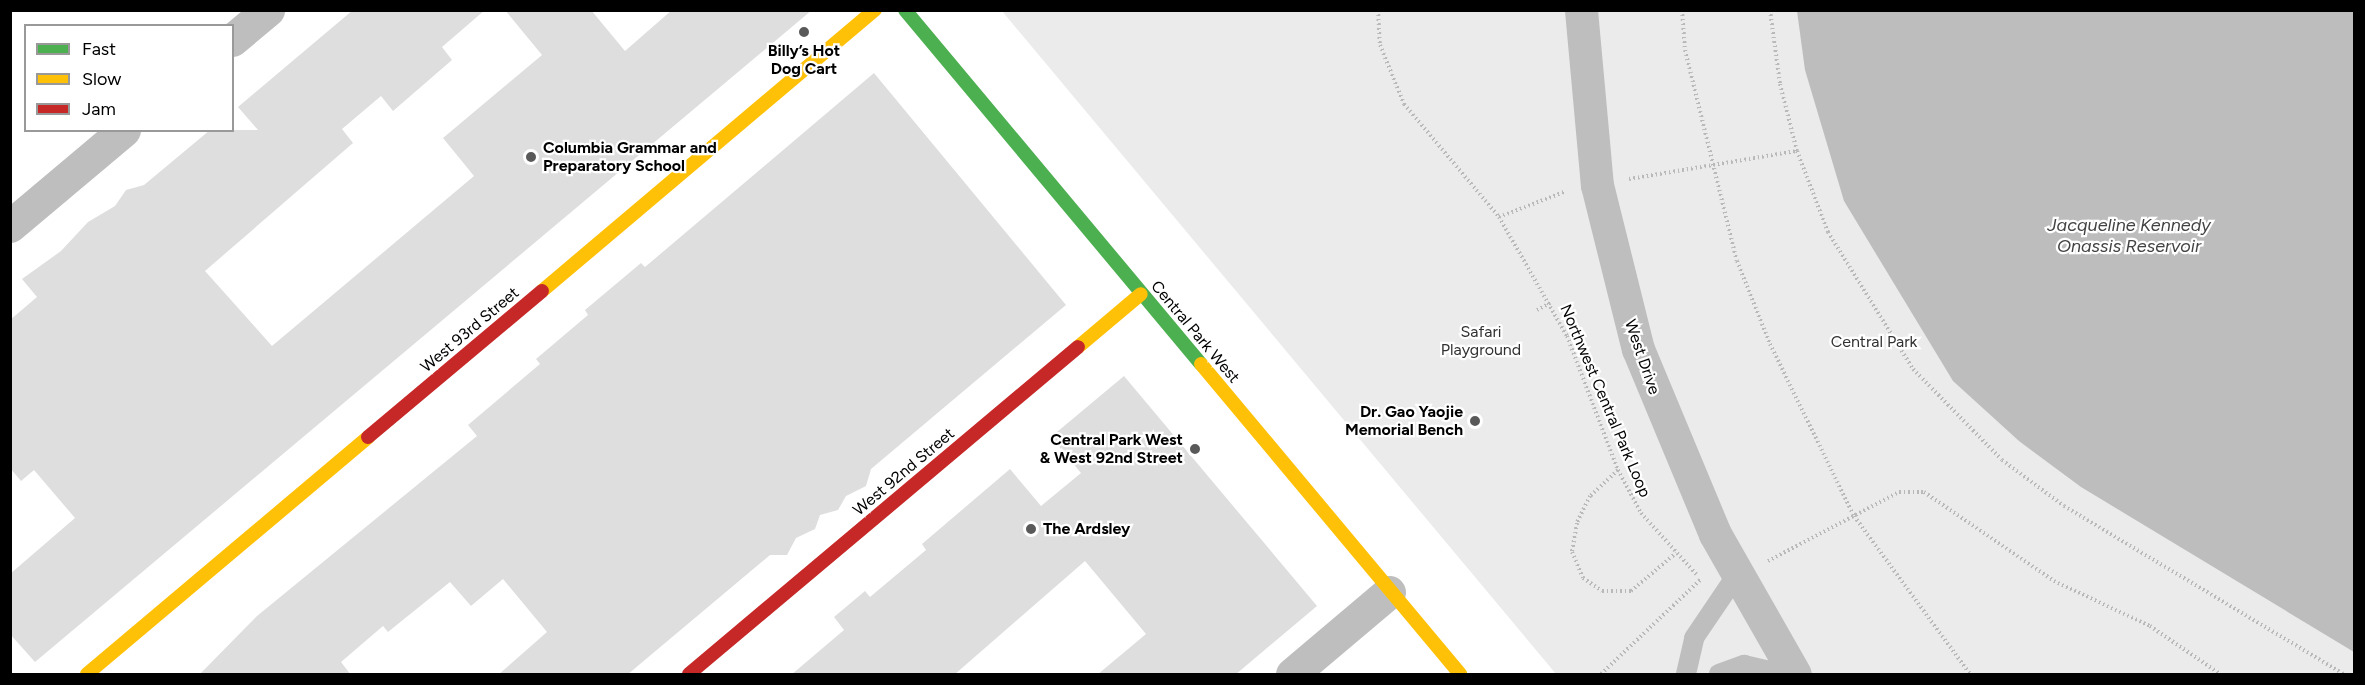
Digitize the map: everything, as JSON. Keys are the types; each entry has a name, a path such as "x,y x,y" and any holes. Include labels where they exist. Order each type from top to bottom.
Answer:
{"street":[{"path":"234,38 268,10"},
{"name":"West 93rd Street","path":"87,675 874,10"},
{"name":"Central Park West","path":"905,10 1460,675"},
{"name":"West Drive","path":"1581,10 1597,185 1623,298 1678,453 1749,570 1795,675"},
{"path":"10,226 122,132"},
{"name":"West 92nd Street","path":"689,675 1141,294"},
{"path":"1292,675 1389,592"}],"lane":[{"path":"1686,675 1694,638 1749,570"},
{"path":"1719,675 1744,665 1782,675"}],"path":[{"name":"Northwest Central Park Loop","path":"1378,10 1380,45 1404,104 1498,217 1550,303 1590,387 1618,470 1641,513 1701,579 1601,675"},
{"path":"1683,10 1685,50 1737,261 1754,303 1854,516 1970,675"},
{"path":"1770,10 1780,84 1797,151 1828,232 1869,307 1954,416 2064,506 2344,675"},
{"path":"1622,180 1797,151"},
{"path":"1498,217 1569,190"},
{"path":"1537,310 1550,303"},
{"path":"1618,470 1590,496 1577,522 1572,552 1583,578 1602,591 1630,591 1676,553"},
{"path":"1749,570 1899,492 1924,492 2054,581 2150,626 2220,675"}],"green space":[{"name":"Central Park","path":"1002,11 2354,11 2354,674 1556,674"}],"water":[{"name":"Jacqueline Kennedy Onassis Reservoir","path":"1797,11 2354,11 2354,652 2081,487 2019,441 1953,381 1844,201 1805,70"}],"building":[{"path":"353,10 485,10 442,47 452,60 393,111 381,96 342,129 353,143 205,271 272,346 474,176 443,138 542,55 505,10 591,10 625,51 672,10 812,10 35,662 10,634 10,574 75,518 34,470 21,481 10,468 10,320 37,297 22,279 61,251 88,222 115,206 126,190 144,185 208,132 258,130 238,107"},
{"path":"874,73 1066,305 871,469 866,486 846,496 838,510 820,515 815,529 796,538 787,555 770,555 627,675 498,675 547,632 503,579 471,606 450,582 388,632 383,626 341,662 351,675 199,675 257,616 477,436 468,425 540,364 536,359 588,315 585,310 641,263 645,267"},
{"path":"1124,376 1317,606 1235,675 1097,675 1146,634 1085,561 954,675 791,675 844,630 834,617 865,591 870,597 926,550 922,544 1010,469 1041,506 1081,473 1051,437"}],"traffic: fast":[{"path":"905,10 1201,364"}],"traffic: slow":[{"path":"542,291 875,10"},
{"path":"1078,347 1141,294"},
{"path":"1201,364 1460,674"},
{"path":"87,674 368,437"}],"traffic: jam":[{"path":"368,437 542,291"},
{"path":"689,674 1078,347"}],"place":[{"name":"Billy’s Hot Dog Cart","path":"804,32"},
{"name":"Columbia Grammar and Preparatory School","path":"531,157"},
{"name":"Dr. Gao Yaojie Memorial Bench","path":"1475,421"},
{"name":"Central Park West & West 92nd Street","path":"1195,449"},
{"name":"The Ardsley","path":"1031,529"}],"park label":[{"name":"Safari Playground","path":"1481,341"}]}
